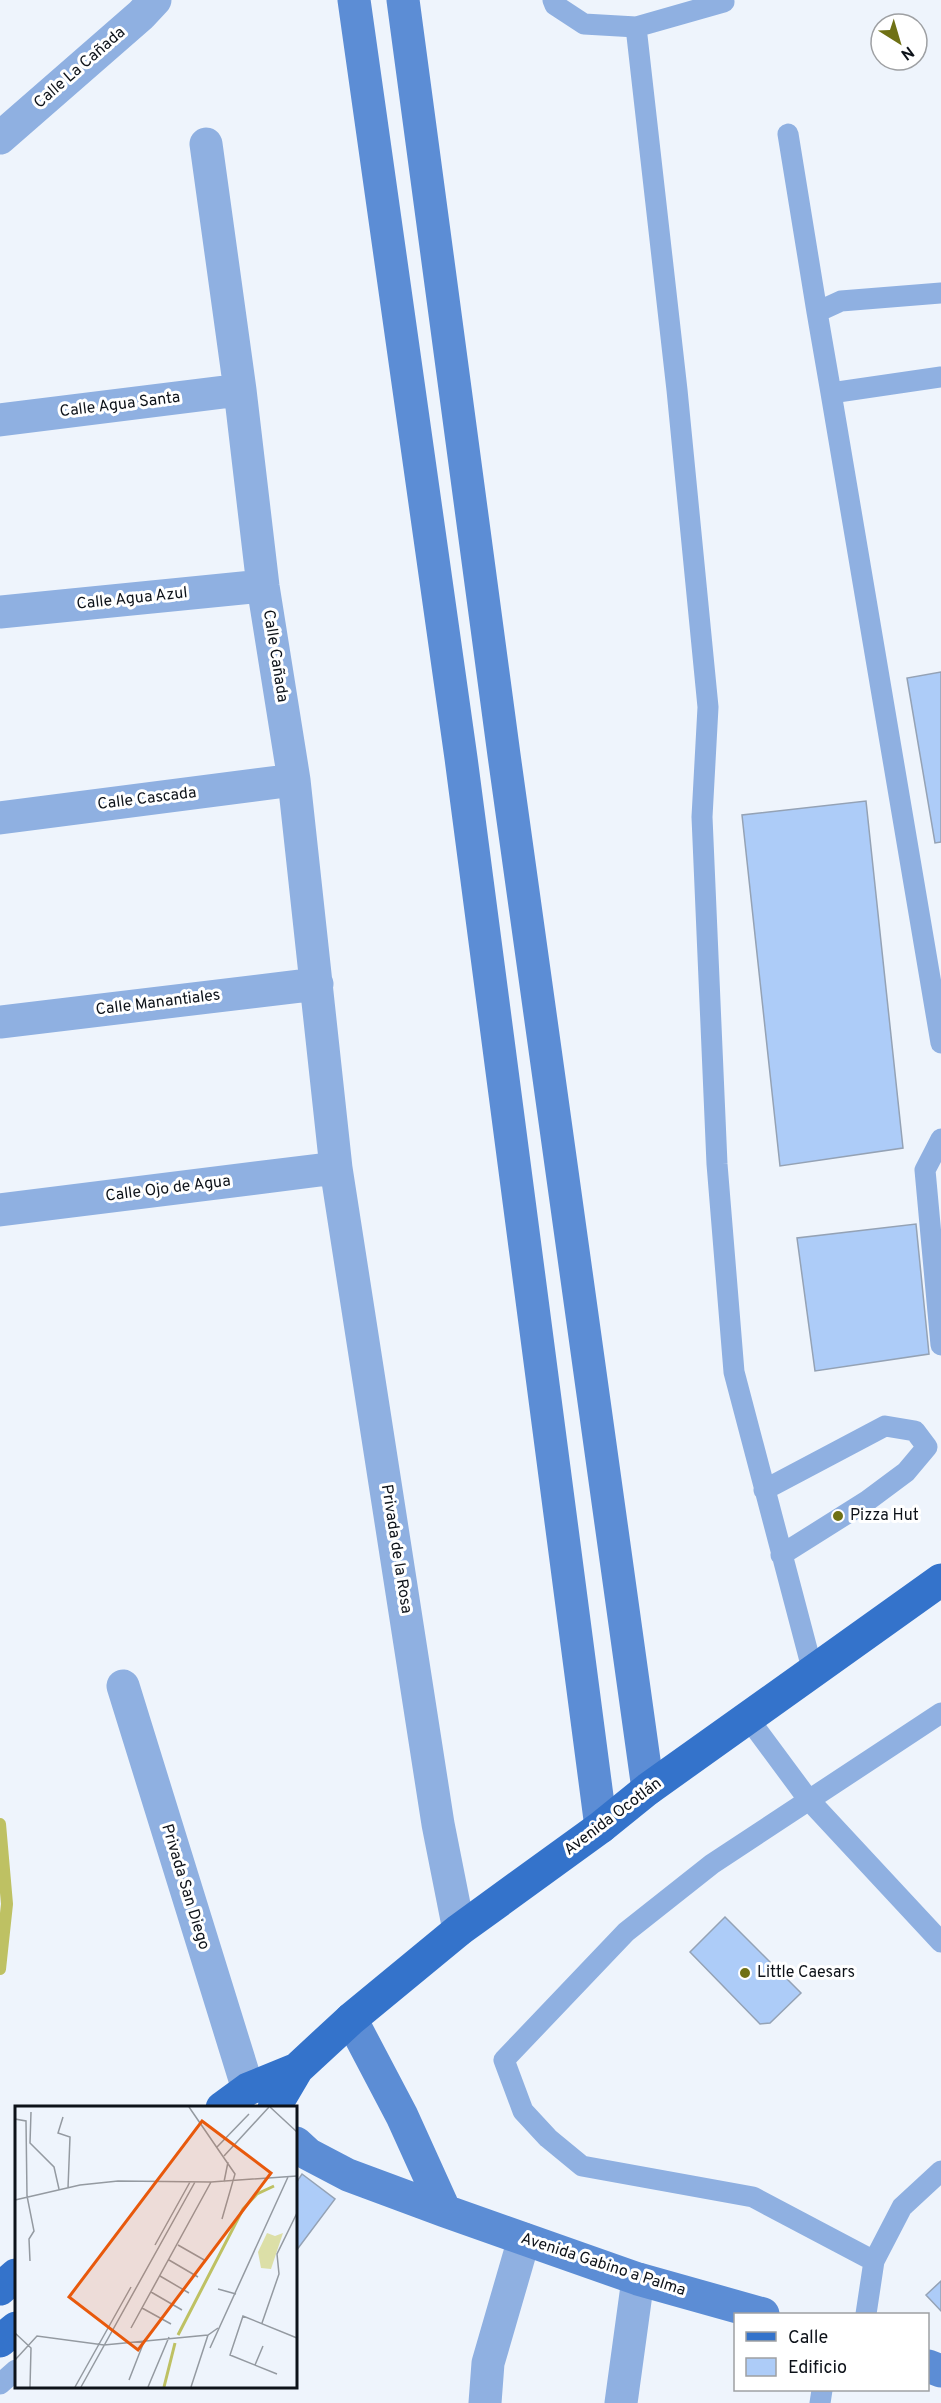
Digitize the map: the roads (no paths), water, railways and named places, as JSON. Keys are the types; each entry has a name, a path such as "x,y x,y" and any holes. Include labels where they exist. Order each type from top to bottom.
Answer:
{"main road":[{"path":"354,0 461,758 601,1827"},
{"path":"403,0 504,755 648,1789"},
{"name":"Avenida Ocotlán","path":"228,2106 254,2098 297,2069 351,2019 459,1930 601,1827 648,1789 941,1580"},
{"path":"351,2019 402,2116 445,2211"},
{"name":"Avenida Ocotlán","path":"275,2106 297,2069"},
{"name":"Avenida Gabino a Palma","path":"297,2144 308,2154 348,2175 445,2211 638,2279 759,2313"},
{"path":"0,2289 15,2276"},
{"path":"0,2341 15,2329"}],"street":[{"name":"Calle La Cañada","path":"1,131 141,15 155,0"},
{"name":"Calle Cañada","path":"206,144 240,390 263,586 294,780 336,1168"},
{"name":"Calle Agua Santa","path":"0,420 240,390"},
{"name":"Calle Agua Azul","path":"0,612 263,586"},
{"name":"Calle Cascada","path":"0,818 294,780"},
{"name":"Calle Manantiales","path":"0,1022 317,984"},
{"name":"Calle Ojo de Agua","path":"0,1210 336,1168"},
{"name":"Privada de la Rosa","path":"336,1168 438,1824 459,1930"},
{"name":"Privada San Diego","path":"123,1686 254,2098"},
{"path":"485,2403 488,2363 524,2239"},
{"path":"621,2403 638,2279"}],"lane":[{"path":"553,0 555,4 584,24 636,27 724,2"},
{"path":"636,27 677,390 708,707 702,817 717,1164 734,1372 813,1672"},
{"path":"788,134 941,1043"},
{"path":"817,312 841,302 941,293"},
{"path":"831,393 941,377"},
{"path":"941,1139 925,1170 941,1345"},
{"path":"764,1490 885,1426 915,1431 927,1447 906,1472 867,1501 781,1554"},
{"path":"874,2261 753,2197 582,2166 548,2138 523,2111 504,2060 626,1932 712,1864 941,1713"},
{"path":"748,1718 808,1799 941,1942"},
{"path":"866,2313 874,2261 902,2207 941,2171"},
{"path":"0,2384 15,2371"}],"waterway":[{"path":"0,1824 7,1904 0,1969"}],"place":[{"name":"Pizza Hut","path":"838,1516"},
{"name":"Little Caesars","path":"745,1973"}]}
